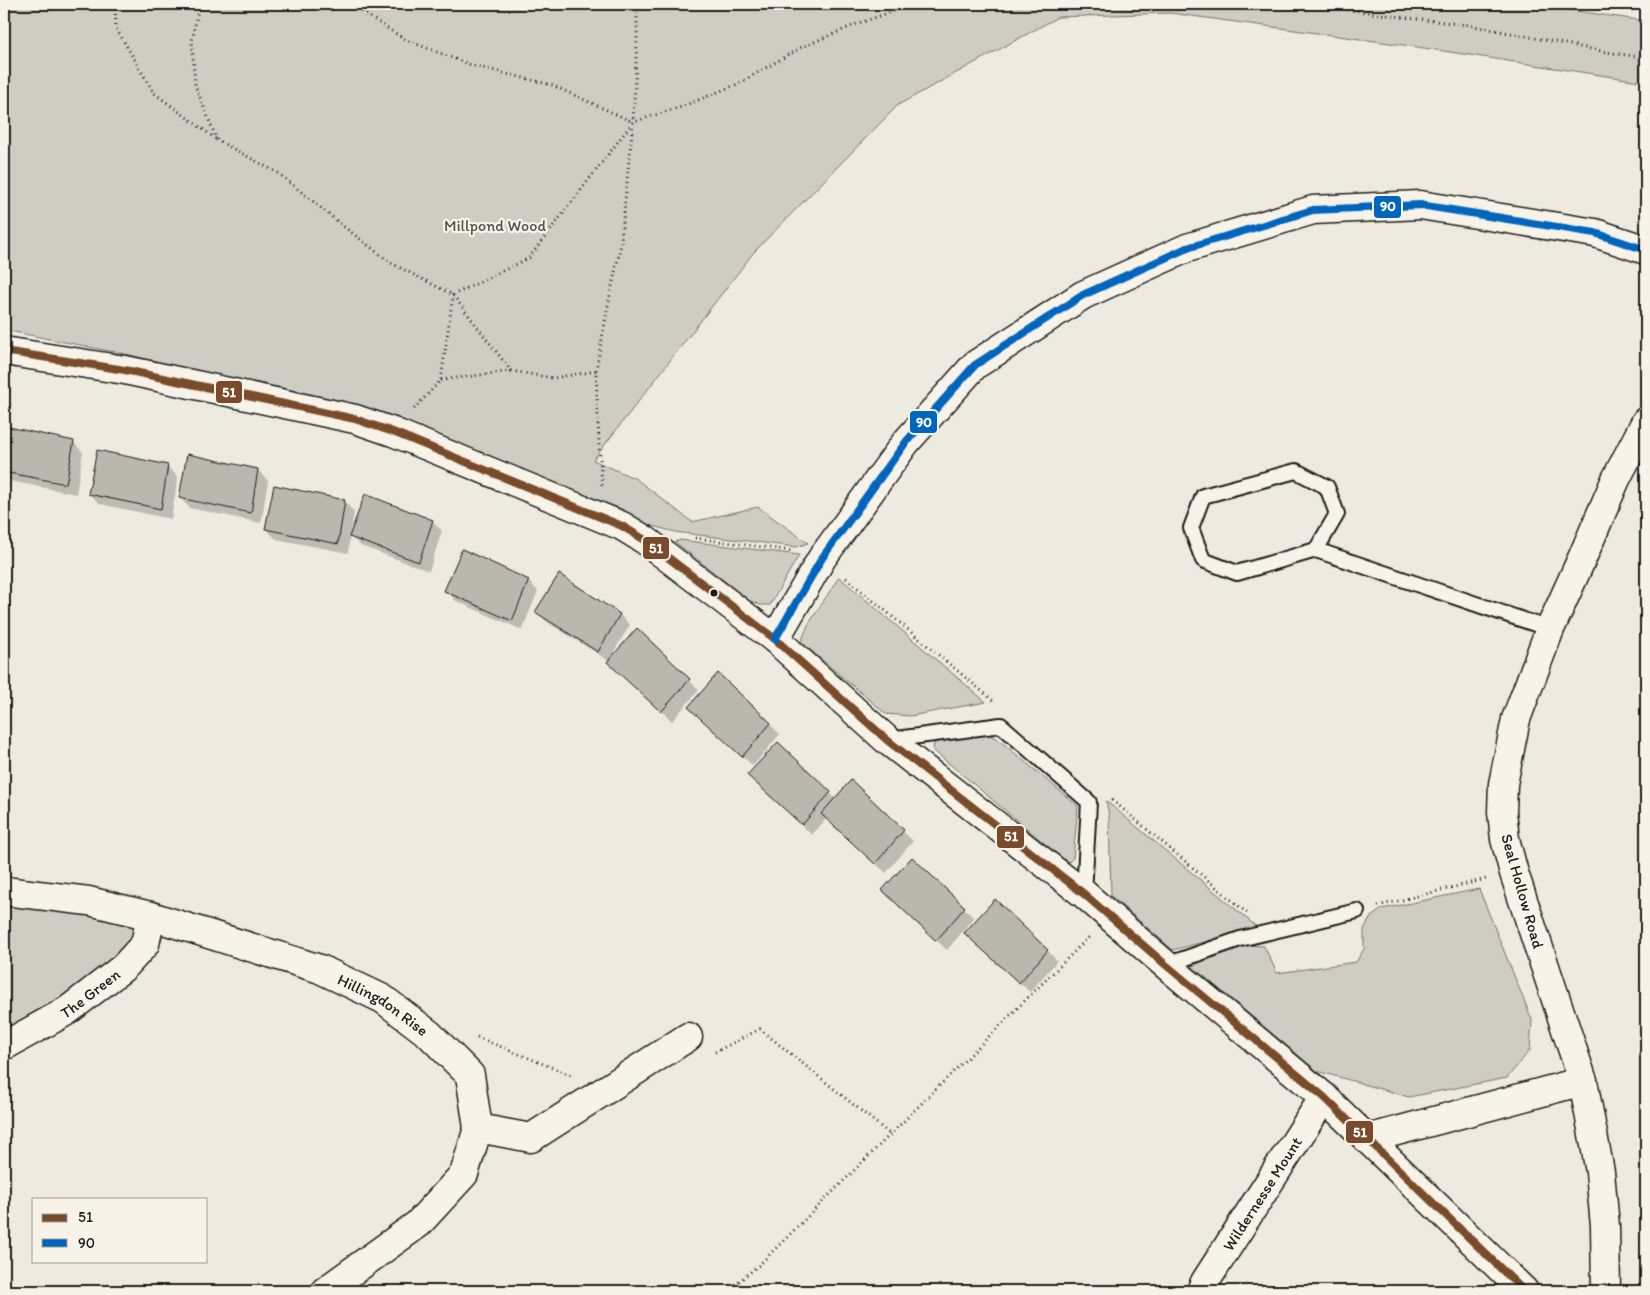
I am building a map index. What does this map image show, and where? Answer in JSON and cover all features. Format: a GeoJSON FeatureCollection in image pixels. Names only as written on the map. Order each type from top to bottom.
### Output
{"type":"FeatureCollection","features":[{"type":"Feature","properties":{"kind":"street"},"geometry":{"type":"LineString","coordinates":[[775,640],[822,558],[906,442],[975,365],[1083,295],[1187,248],[1313,210],[1420,205],[1595,233],[1646,250]]}},
{"type":"Feature","properties":{"kind":"street"},"geometry":{"type":"LineString","coordinates":[[4,351],[125,370],[355,419],[393,432],[622,526],[645,540],[775,640],[886,740],[1084,894],[1324,1097],[1524,1291]]}},
{"type":"Feature","properties":{"kind":"street","name":"Seal Hollow Road"},"geometry":{"type":"LineString","coordinates":[[1606,1291],[1605,1226],[1600,1172],[1583,1080],[1514,872],[1505,839],[1502,812],[1503,784],[1516,719],[1550,629],[1616,478],[1646,421]]}},
{"type":"Feature","properties":{"kind":"street","name":"Hillingdon Rise"},"geometry":{"type":"LineString","coordinates":[[4,891],[89,901],[151,916],[320,969],[383,999],[430,1034],[470,1075],[478,1128],[464,1174],[418,1224],[325,1291]]}},
{"type":"Feature","properties":{"kind":"street","name":"The Green"},"geometry":{"type":"LineString","coordinates":[[4,1046],[66,1012],[124,967],[145,944],[151,916]]}},
{"type":"Feature","properties":{"kind":"street"},"geometry":{"type":"LineString","coordinates":[[478,1128],[531,1138],[688,1037]]}},
{"type":"Feature","properties":{"kind":"street"},"geometry":{"type":"LineString","coordinates":[[1367,1138],[1583,1080]]}},
{"type":"Feature","properties":{"kind":"street","name":"Wildernesse Mount"},"geometry":{"type":"LineString","coordinates":[[1201,1291],[1324,1097]]}},
{"type":"Feature","properties":{"kind":"lane"},"geometry":{"type":"LineString","coordinates":[[1316,550],[1337,514],[1327,487],[1296,470],[1203,496],[1192,528],[1203,560],[1237,573],[1316,550],[1550,629]]}},
{"type":"Feature","properties":{"kind":"lane"},"geometry":{"type":"LineString","coordinates":[[886,740],[1001,725],[1089,802],[1084,894]]}},
{"type":"Feature","properties":{"kind":"lane"},"geometry":{"type":"LineString","coordinates":[[1166,965],[1240,939],[1358,911]]}},
{"type":"Feature","properties":{"kind":"path"},"geometry":{"type":"LineString","coordinates":[[115,4],[116,28],[154,93],[217,140],[278,173],[391,263],[453,295],[511,371]]}},
{"type":"Feature","properties":{"kind":"path"},"geometry":{"type":"LineString","coordinates":[[199,4],[192,42],[195,85],[217,140]]}},
{"type":"Feature","properties":{"kind":"path"},"geometry":{"type":"LineString","coordinates":[[349,4],[406,40],[471,65],[552,85],[633,122]]}},
{"type":"Feature","properties":{"kind":"path"},"geometry":{"type":"LineString","coordinates":[[605,519],[596,371],[620,250],[633,122],[637,4]]}},
{"type":"Feature","properties":{"kind":"path"},"geometry":{"type":"LineString","coordinates":[[453,295],[529,258],[633,122],[680,107],[738,84],[800,48],[859,23],[916,4]]}},
{"type":"Feature","properties":{"kind":"path"},"geometry":{"type":"LineString","coordinates":[[950,4],[1007,6],[1016,4]]}},
{"type":"Feature","properties":{"kind":"path"},"geometry":{"type":"LineString","coordinates":[[1308,4],[1469,25],[1646,58]]}},
{"type":"Feature","properties":{"kind":"path"},"geometry":{"type":"LineString","coordinates":[[393,432],[441,380],[453,295]]}},
{"type":"Feature","properties":{"kind":"path"},"geometry":{"type":"LineString","coordinates":[[441,380],[511,371],[554,378],[596,371]]}},
{"type":"Feature","properties":{"kind":"path"},"geometry":{"type":"LineString","coordinates":[[645,540],[676,536],[800,552],[822,558],[1001,706],[1001,725]]}},
{"type":"Feature","properties":{"kind":"path"},"geometry":{"type":"LineString","coordinates":[[1089,802],[1107,796],[1270,932]]}},
{"type":"Feature","properties":{"kind":"path"},"geometry":{"type":"LineString","coordinates":[[1358,911],[1514,872]]}},
{"type":"Feature","properties":{"kind":"path"},"geometry":{"type":"LineString","coordinates":[[727,1291],[760,1265],[1110,916]]}},
{"type":"Feature","properties":{"kind":"path"},"geometry":{"type":"LineString","coordinates":[[688,1037],[710,1054],[760,1029],[891,1135]]}},
{"type":"Feature","properties":{"kind":"path"},"geometry":{"type":"LineString","coordinates":[[476,1036],[606,1090]]}},
{"type":"Feature","properties":{"kind":"green space","name":"Millpond Wood"},"geometry":{"type":"Polygon","coordinates":[[[4,4],[1527,4],[1646,21],[1646,82],[1404,45],[1170,13],[1058,17],[898,105],[754,252],[593,460],[636,479],[692,522],[758,507],[808,543],[796,547],[675,532],[649,525],[622,509],[370,413],[130,355],[4,330],[4,4]]]}},
{"type":"Feature","properties":{"kind":"green space"},"geometry":{"type":"Polygon","coordinates":[[[680,540],[799,555],[770,605],[761,605],[750,601],[675,542],[680,540]]]}},
{"type":"Feature","properties":{"kind":"green space"},"geometry":{"type":"Polygon","coordinates":[[[839,577],[986,702],[910,716],[886,714],[801,642],[808,625],[839,577]]]}},
{"type":"Feature","properties":{"kind":"green space"},"geometry":{"type":"Polygon","coordinates":[[[980,734],[990,735],[999,740],[1078,806],[1073,858],[1069,862],[933,750],[934,743],[944,739],[980,734]]]}},
{"type":"Feature","properties":{"kind":"green space"},"geometry":{"type":"Polygon","coordinates":[[[1106,801],[1258,928],[1173,950],[1111,896],[1109,815],[1106,801]]]}},
{"type":"Feature","properties":{"kind":"green space"},"geometry":{"type":"Polygon","coordinates":[[[1479,889],[1532,1020],[1530,1050],[1507,1078],[1409,1097],[1317,1071],[1192,966],[1246,945],[1264,946],[1277,973],[1356,962],[1364,949],[1364,929],[1371,917],[1382,909],[1479,889]]]}},
{"type":"Feature","properties":{"kind":"green space"},"geometry":{"type":"Polygon","coordinates":[[[4,891],[151,916],[145,944],[4,1046],[4,891]]]}},
{"type":"Feature","properties":{"kind":"building"},"geometry":{"type":"Polygon","coordinates":[[[4,426],[74,441],[66,484],[4,472],[4,426]]]}},
{"type":"Feature","properties":{"kind":"building"},"geometry":{"type":"Polygon","coordinates":[[[97,450],[168,465],[161,509],[88,494],[97,450]]]}},
{"type":"Feature","properties":{"kind":"building"},"geometry":{"type":"Polygon","coordinates":[[[187,454],[258,469],[251,513],[179,498],[187,454]]]}},
{"type":"Feature","properties":{"kind":"building"},"geometry":{"type":"Polygon","coordinates":[[[274,485],[345,500],[338,544],[265,529],[274,485]]]}},
{"type":"Feature","properties":{"kind":"building"},"geometry":{"type":"Polygon","coordinates":[[[365,494],[433,520],[419,562],[349,537],[365,494]]]}},
{"type":"Feature","properties":{"kind":"building"},"geometry":{"type":"Polygon","coordinates":[[[462,549],[529,580],[512,621],[444,591],[462,549]]]}},
{"type":"Feature","properties":{"kind":"building"},"geometry":{"type":"Polygon","coordinates":[[[559,574],[620,614],[598,652],[535,612],[559,574]]]}},
{"type":"Feature","properties":{"kind":"building"},"geometry":{"type":"Polygon","coordinates":[[[637,628],[690,679],[661,712],[607,662],[637,628]]]}},
{"type":"Feature","properties":{"kind":"building"},"geometry":{"type":"Polygon","coordinates":[[[718,673],[771,723],[742,757],[688,707],[718,673]]]}},
{"type":"Feature","properties":{"kind":"building"},"geometry":{"type":"Polygon","coordinates":[[[778,742],[831,792],[802,825],[747,775],[778,742]]]}},
{"type":"Feature","properties":{"kind":"building"},"geometry":{"type":"Polygon","coordinates":[[[851,780],[904,830],[875,864],[821,814],[851,780]]]}},
{"type":"Feature","properties":{"kind":"building"},"geometry":{"type":"Polygon","coordinates":[[[912,857],[965,907],[936,941],[882,890],[912,857]]]}},
{"type":"Feature","properties":{"kind":"building"},"geometry":{"type":"Polygon","coordinates":[[[995,899],[1048,950],[1019,983],[964,933],[995,899]]]}},
{"type":"Feature","properties":{"kind":"transit line","name":"90"},"geometry":{"type":"LineString","coordinates":[[775,639],[822,558],[906,442],[975,365],[1083,295],[1187,248],[1313,210],[1420,205],[1595,233],[1646,250]]}},
{"type":"Feature","properties":{"kind":"transit line","name":"51"},"geometry":{"type":"LineString","coordinates":[[4,351],[125,370],[355,419],[393,432],[622,526],[645,540],[775,639],[887,740],[1084,894],[1324,1097],[1524,1291]]}}]}
